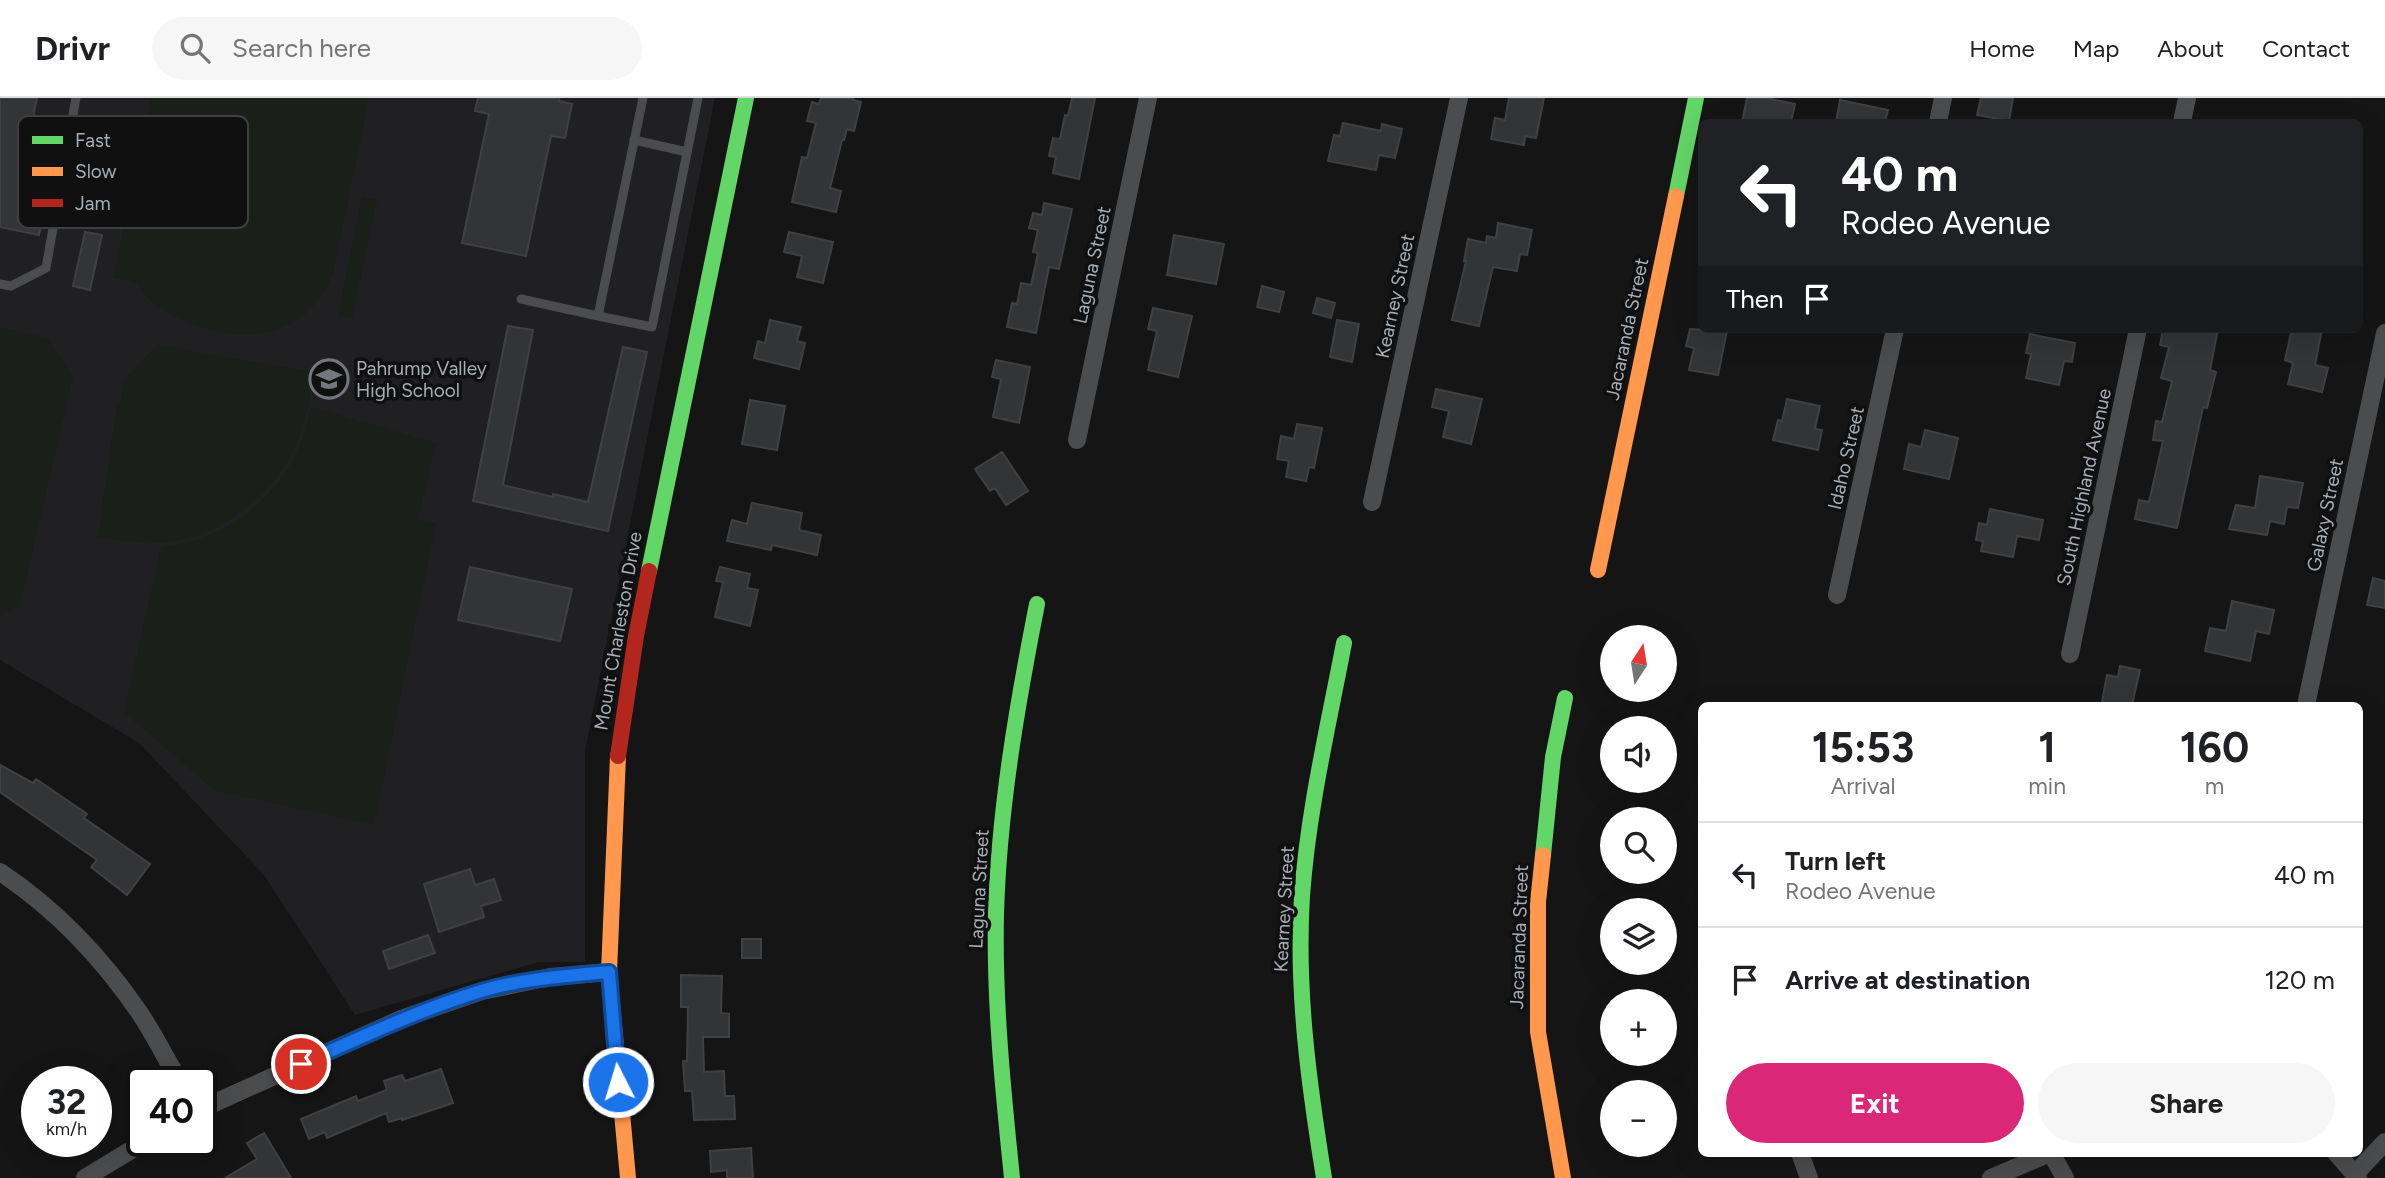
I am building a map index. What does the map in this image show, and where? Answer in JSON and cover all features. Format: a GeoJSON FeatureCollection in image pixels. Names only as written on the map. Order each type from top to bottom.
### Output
{"type":"FeatureCollection","features":[{"type":"Feature","properties":{"kind":"street","name":"Mount Charleston Drive"},"geometry":{"type":"LineString","coordinates":[[628,1178],[609,972],[618,757],[636,636],[746,98]]}},
{"type":"Feature","properties":{"kind":"street","name":"Laguna Street"},"geometry":{"type":"LineString","coordinates":[[1077,440],[1148,98]]}},
{"type":"Feature","properties":{"kind":"street","name":"Kearney Street"},"geometry":{"type":"LineString","coordinates":[[1372,502],[1459,98]]}},
{"type":"Feature","properties":{"kind":"street","name":"Jacaranda Street"},"geometry":{"type":"LineString","coordinates":[[1598,570],[1696,98]]}},
{"type":"Feature","properties":{"kind":"street"},"geometry":{"type":"LineString","coordinates":[[1938,119],[1942,98]]}},
{"type":"Feature","properties":{"kind":"street"},"geometry":{"type":"LineString","coordinates":[[2183,119],[2187,98]]}},
{"type":"Feature","properties":{"kind":"street","name":"Idaho Street"},"geometry":{"type":"LineString","coordinates":[[1837,595],[1894,333]]}},
{"type":"Feature","properties":{"kind":"street","name":"South Highland Avenue"},"geometry":{"type":"LineString","coordinates":[[2070,654],[2137,333]]}},
{"type":"Feature","properties":{"kind":"street","name":"Galaxy Street"},"geometry":{"type":"LineString","coordinates":[[2307,702],[2385,333]]}},
{"type":"Feature","properties":{"kind":"street","name":"Laguna Street"},"geometry":{"type":"LineString","coordinates":[[1012,1178],[1000,1069],[996,956],[999,872],[1017,700],[1037,604]]}},
{"type":"Feature","properties":{"kind":"street","name":"Kearney Street"},"geometry":{"type":"LineString","coordinates":[[1324,1178],[1308,1084],[1301,990],[1302,897],[1308,844],[1344,643]]}},
{"type":"Feature","properties":{"kind":"street","name":"Jacaranda Street"},"geometry":{"type":"LineString","coordinates":[[1563,1178],[1538,1032],[1538,902],[1553,757],[1565,698]]}},
{"type":"Feature","properties":{"kind":"street"},"geometry":{"type":"LineString","coordinates":[[0,872],[61,922],[105,968],[139,1012],[171,1066]]}},
{"type":"Feature","properties":{"kind":"street"},"geometry":{"type":"LineString","coordinates":[[217,1103],[401,1019],[482,991],[551,977],[609,972]]}},
{"type":"Feature","properties":{"kind":"street"},"geometry":{"type":"LineString","coordinates":[[2340,1157],[2357,1176],[2385,1142]]}},
{"type":"Feature","properties":{"kind":"street"},"geometry":{"type":"LineString","coordinates":[[85,1178],[126,1153]]}},
{"type":"Feature","properties":{"kind":"street"},"geometry":{"type":"LineString","coordinates":[[1801,1157],[1809,1178]]}},
{"type":"Feature","properties":{"kind":"street"},"geometry":{"type":"LineString","coordinates":[[1992,1178],[2041,1157]]}},
{"type":"Feature","properties":{"kind":"street"},"geometry":{"type":"LineString","coordinates":[[2052,1157],[2065,1178]]}},
{"type":"Feature","properties":{"kind":"lane"},"geometry":{"type":"LineString","coordinates":[[73,116],[76,98]]}},
{"type":"Feature","properties":{"kind":"lane"},"geometry":{"type":"LineString","coordinates":[[598,316],[643,98]]}},
{"type":"Feature","properties":{"kind":"lane"},"geometry":{"type":"LineString","coordinates":[[522,299],[652,327],[698,98]]}},
{"type":"Feature","properties":{"kind":"lane"},"geometry":{"type":"LineString","coordinates":[[634,140],[687,152]]}},
{"type":"Feature","properties":{"kind":"lane"},"geometry":{"type":"LineString","coordinates":[[0,284],[11,286],[46,268],[53,228]]}},
{"type":"Feature","properties":{"kind":"shaded area","name":"Pahrump Valley High School"},"geometry":{"type":"Polygon","coordinates":[[[0,98],[715,98],[585,751],[585,962],[539,962],[355,1015],[264,875],[139,743],[0,660],[0,98]]]}},
{"type":"Feature","properties":{"kind":"shaded area"},"geometry":{"type":"Polygon","coordinates":[[[151,98],[369,98],[333,274],[318,300],[308,311],[281,328],[264,333],[210,330],[193,325],[162,309],[145,295],[135,282],[113,278],[124,228],[248,228],[248,116],[147,116],[151,98]]]}},
{"type":"Feature","properties":{"kind":"shaded area"},"geometry":{"type":"Polygon","coordinates":[[[362,197],[377,200],[352,318],[338,315],[362,197]]]}},
{"type":"Feature","properties":{"kind":"shaded area"},"geometry":{"type":"Polygon","coordinates":[[[0,327],[47,338],[73,377],[19,609],[12,608],[0,617],[0,327]]]}},
{"type":"Feature","properties":{"kind":"shaded area"},"geometry":{"type":"Polygon","coordinates":[[[157,345],[315,372],[302,427],[286,464],[273,482],[257,499],[221,525],[201,534],[157,543],[98,537],[117,405],[120,405],[124,380],[157,345]]]}},
{"type":"Feature","properties":{"kind":"shaded area"},"geometry":{"type":"Polygon","coordinates":[[[311,407],[436,443],[418,519],[436,523],[374,825],[214,790],[124,712],[161,547],[209,535],[241,517],[268,494],[290,465],[300,444],[311,407]]]}},
{"type":"Feature","properties":{"kind":"building"},"geometry":{"type":"Polygon","coordinates":[[[0,98],[37,98],[33,116],[18,116],[18,228],[41,228],[39,235],[0,227],[0,98]]]}},
{"type":"Feature","properties":{"kind":"building"},"geometry":{"type":"Polygon","coordinates":[[[478,98],[559,98],[559,101],[572,104],[565,138],[551,136],[526,256],[462,243],[489,114],[475,111],[478,98]]]}},
{"type":"Feature","properties":{"kind":"building"},"geometry":{"type":"Polygon","coordinates":[[[821,98],[853,98],[861,102],[854,131],[847,129],[842,140],[830,188],[841,191],[836,212],[792,202],[802,157],[807,158],[816,123],[807,121],[812,102],[819,104],[821,98]]]}},
{"type":"Feature","properties":{"kind":"building"},"geometry":{"type":"Polygon","coordinates":[[[1072,98],[1095,98],[1079,179],[1053,173],[1056,157],[1049,156],[1053,138],[1060,139],[1072,98]]]}},
{"type":"Feature","properties":{"kind":"building"},"geometry":{"type":"Polygon","coordinates":[[[1509,98],[1544,98],[1536,138],[1525,136],[1524,145],[1491,139],[1495,118],[1505,120],[1509,98]]]}},
{"type":"Feature","properties":{"kind":"building"},"geometry":{"type":"Polygon","coordinates":[[[1747,98],[1766,98],[1795,104],[1792,119],[1743,119],[1747,98]]]}},
{"type":"Feature","properties":{"kind":"building"},"geometry":{"type":"Polygon","coordinates":[[[1981,98],[2013,98],[2009,119],[1977,115],[1981,98]]]}},
{"type":"Feature","properties":{"kind":"building"},"geometry":{"type":"Polygon","coordinates":[[[1840,100],[1888,110],[1886,119],[1837,119],[1840,100]]]}},
{"type":"Feature","properties":{"kind":"building"},"geometry":{"type":"Polygon","coordinates":[[[1343,123],[1381,131],[1382,124],[1402,129],[1395,158],[1379,155],[1376,170],[1328,161],[1334,135],[1340,136],[1343,123]]]}},
{"type":"Feature","properties":{"kind":"building"},"geometry":{"type":"Polygon","coordinates":[[[1044,203],[1072,209],[1059,269],[1049,267],[1036,333],[1007,327],[1012,303],[1017,304],[1021,283],[1031,285],[1038,253],[1033,252],[1038,230],[1029,228],[1033,213],[1042,215],[1044,203]]]}},
{"type":"Feature","properties":{"kind":"building"},"geometry":{"type":"Polygon","coordinates":[[[1498,223],[1532,230],[1527,255],[1520,254],[1517,271],[1493,267],[1479,326],[1452,320],[1466,261],[1468,239],[1486,243],[1487,236],[1496,238],[1498,223]]]}},
{"type":"Feature","properties":{"kind":"building"},"geometry":{"type":"Polygon","coordinates":[[[85,232],[102,235],[90,290],[73,286],[85,232]]]}},
{"type":"Feature","properties":{"kind":"building"},"geometry":{"type":"Polygon","coordinates":[[[789,232],[833,242],[823,283],[797,277],[802,256],[784,252],[789,232]]]}},
{"type":"Feature","properties":{"kind":"building"},"geometry":{"type":"Polygon","coordinates":[[[1174,235],[1224,244],[1216,284],[1167,275],[1174,235]]]}},
{"type":"Feature","properties":{"kind":"building"},"geometry":{"type":"Polygon","coordinates":[[[1262,286],[1284,292],[1279,312],[1257,307],[1262,286]]]}},
{"type":"Feature","properties":{"kind":"building"},"geometry":{"type":"Polygon","coordinates":[[[1317,298],[1335,303],[1331,318],[1313,313],[1317,298]]]}},
{"type":"Feature","properties":{"kind":"building"},"geometry":{"type":"Polygon","coordinates":[[[1153,308],[1192,316],[1178,377],[1148,370],[1157,331],[1148,329],[1153,308]]]}},
{"type":"Feature","properties":{"kind":"building"},"geometry":{"type":"Polygon","coordinates":[[[770,320],[801,327],[797,341],[805,343],[799,369],[754,358],[758,341],[765,343],[770,320]]]}},
{"type":"Feature","properties":{"kind":"building"},"geometry":{"type":"Polygon","coordinates":[[[1337,320],[1359,324],[1352,362],[1330,357],[1337,320]]]}},
{"type":"Feature","properties":{"kind":"building"},"geometry":{"type":"Polygon","coordinates":[[[508,326],[533,330],[503,485],[553,497],[553,494],[588,502],[623,347],[647,352],[608,531],[473,501],[508,326]]]}},
{"type":"Feature","properties":{"kind":"building"},"geometry":{"type":"Polygon","coordinates":[[[1690,329],[1698,329],[1698,333],[1727,333],[1718,375],[1689,370],[1694,348],[1686,346],[1690,329]]]}},
{"type":"Feature","properties":{"kind":"building"},"geometry":{"type":"Polygon","coordinates":[[[2162,333],[2217,333],[2210,370],[2216,372],[2207,408],[2203,407],[2177,528],[2135,519],[2139,500],[2149,502],[2163,441],[2153,440],[2156,421],[2162,422],[2172,381],[2161,378],[2169,347],[2160,345],[2162,333]]]}},
{"type":"Feature","properties":{"kind":"building"},"geometry":{"type":"Polygon","coordinates":[[[2291,333],[2321,333],[2315,365],[2328,368],[2322,392],[2288,384],[2293,363],[2285,360],[2291,333]]]}},
{"type":"Feature","properties":{"kind":"building"},"geometry":{"type":"Polygon","coordinates":[[[2030,334],[2075,343],[2072,362],[2064,361],[2059,385],[2026,378],[2031,354],[2026,353],[2030,334]]]}},
{"type":"Feature","properties":{"kind":"building"},"geometry":{"type":"Polygon","coordinates":[[[996,360],[1030,367],[1019,423],[993,417],[1001,379],[992,377],[996,360]]]}},
{"type":"Feature","properties":{"kind":"building"},"geometry":{"type":"Polygon","coordinates":[[[1436,389],[1482,399],[1471,444],[1443,437],[1449,411],[1432,407],[1436,389]]]}},
{"type":"Feature","properties":{"kind":"building"},"geometry":{"type":"Polygon","coordinates":[[[1787,399],[1820,406],[1815,429],[1822,430],[1818,450],[1773,440],[1778,420],[1782,421],[1787,399]]]}},
{"type":"Feature","properties":{"kind":"building"},"geometry":{"type":"Polygon","coordinates":[[[750,400],[785,406],[777,450],[742,444],[750,400]]]}},
{"type":"Feature","properties":{"kind":"building"},"geometry":{"type":"Polygon","coordinates":[[[1297,424],[1322,428],[1314,468],[1309,467],[1306,481],[1286,477],[1289,461],[1277,459],[1281,436],[1294,439],[1297,424]]]}},
{"type":"Feature","properties":{"kind":"building"},"geometry":{"type":"Polygon","coordinates":[[[1925,430],[1958,438],[1949,479],[1904,469],[1909,444],[1921,447],[1925,430]]]}},
{"type":"Feature","properties":{"kind":"building"},"geometry":{"type":"Polygon","coordinates":[[[1002,452],[1028,491],[1006,505],[995,488],[990,491],[975,469],[1002,452]]]}},
{"type":"Feature","properties":{"kind":"building"},"geometry":{"type":"Polygon","coordinates":[[[2260,476],[2303,483],[2298,508],[2287,507],[2284,524],[2270,521],[2267,535],[2229,529],[2236,505],[2255,508],[2260,476]]]}},
{"type":"Feature","properties":{"kind":"building"},"geometry":{"type":"Polygon","coordinates":[[[752,503],[802,513],[799,530],[821,535],[817,555],[772,545],[771,550],[727,541],[732,520],[747,524],[752,503]]]}},
{"type":"Feature","properties":{"kind":"building"},"geometry":{"type":"Polygon","coordinates":[[[1990,509],[2043,520],[2039,540],[2017,536],[2013,557],[1981,551],[1983,541],[1976,540],[1979,523],[1987,525],[1990,509]]]}},
{"type":"Feature","properties":{"kind":"building"},"geometry":{"type":"Polygon","coordinates":[[[470,567],[572,589],[560,641],[458,620],[470,567]]]}},
{"type":"Feature","properties":{"kind":"building"},"geometry":{"type":"Polygon","coordinates":[[[720,567],[750,574],[747,588],[758,590],[750,626],[715,617],[723,582],[716,581],[720,567]]]}},
{"type":"Feature","properties":{"kind":"building"},"geometry":{"type":"Polygon","coordinates":[[[2373,578],[2385,581],[2385,608],[2367,605],[2373,578]]]}},
{"type":"Feature","properties":{"kind":"building"},"geometry":{"type":"Polygon","coordinates":[[[2232,601],[2274,610],[2269,634],[2256,631],[2250,661],[2205,651],[2210,628],[2226,631],[2232,601]]]}},
{"type":"Feature","properties":{"kind":"building"},"geometry":{"type":"Polygon","coordinates":[[[2120,666],[2140,670],[2133,702],[2102,702],[2107,675],[2118,677],[2120,666]]]}},
{"type":"Feature","properties":{"kind":"building"},"geometry":{"type":"Polygon","coordinates":[[[0,765],[33,783],[36,779],[87,814],[84,818],[150,864],[127,895],[91,867],[97,860],[0,792],[0,765]]]}},
{"type":"Feature","properties":{"kind":"building"},"geometry":{"type":"Polygon","coordinates":[[[470,869],[475,885],[494,879],[501,900],[481,906],[484,917],[439,932],[424,884],[470,869]]]}},
{"type":"Feature","properties":{"kind":"building"},"geometry":{"type":"Polygon","coordinates":[[[428,935],[435,953],[389,969],[383,951],[428,935]]]}},
{"type":"Feature","properties":{"kind":"building"},"geometry":{"type":"Polygon","coordinates":[[[742,939],[761,939],[761,958],[742,958],[742,939]]]}},
{"type":"Feature","properties":{"kind":"building"},"geometry":{"type":"Polygon","coordinates":[[[681,975],[722,976],[721,1013],[729,1014],[729,1037],[703,1037],[704,1072],[724,1071],[725,1096],[734,1096],[735,1119],[694,1120],[692,1091],[685,1091],[683,1061],[687,1061],[688,1007],[681,1007],[681,975]]]}},
{"type":"Feature","properties":{"kind":"building"},"geometry":{"type":"Polygon","coordinates":[[[441,1069],[453,1103],[389,1122],[386,1113],[327,1138],[325,1132],[309,1139],[301,1119],[356,1096],[358,1101],[387,1090],[384,1081],[402,1075],[405,1081],[441,1069]]]}},
{"type":"Feature","properties":{"kind":"building"},"geometry":{"type":"Polygon","coordinates":[[[264,1133],[291,1178],[225,1178],[257,1159],[247,1143],[264,1133]]]}},
{"type":"Feature","properties":{"kind":"building"},"geometry":{"type":"Polygon","coordinates":[[[751,1148],[753,1178],[727,1178],[727,1170],[711,1172],[710,1151],[751,1148]]]}},
{"type":"Feature","properties":{"kind":"traffic: fast"},"geometry":{"type":"LineString","coordinates":[[649,571],[746,98]]}},
{"type":"Feature","properties":{"kind":"traffic: fast"},"geometry":{"type":"LineString","coordinates":[[1676,196],[1696,98]]}},
{"type":"Feature","properties":{"kind":"traffic: fast"},"geometry":{"type":"LineString","coordinates":[[1012,1178],[1002,1079],[996,914],[1010,758],[1037,604]]}},
{"type":"Feature","properties":{"kind":"traffic: fast"},"geometry":{"type":"LineString","coordinates":[[1324,1178],[1313,1108],[1302,1002],[1302,896],[1319,769],[1344,643]]}},
{"type":"Feature","properties":{"kind":"traffic: fast"},"geometry":{"type":"LineString","coordinates":[[1543,855],[1553,757],[1565,698]]}},
{"type":"Feature","properties":{"kind":"traffic: slow"},"geometry":{"type":"LineString","coordinates":[[1598,570],[1676,196]]}},
{"type":"Feature","properties":{"kind":"traffic: slow"},"geometry":{"type":"LineString","coordinates":[[618,756],[609,972],[628,1178]]}},
{"type":"Feature","properties":{"kind":"traffic: slow"},"geometry":{"type":"LineString","coordinates":[[1543,855],[1538,902],[1538,1032],[1563,1178]]}},
{"type":"Feature","properties":{"kind":"traffic: jam"},"geometry":{"type":"LineString","coordinates":[[618,756],[649,571]]}},
{"type":"Feature","properties":{"kind":"place","name":"Pahrump Valley High School"},"geometry":{"type":"Point","coordinates":[329,379]}},
{"type":"Feature","properties":{"kind":"route"},"geometry":{"type":"LineString","coordinates":[[301,1064],[401,1019],[482,991],[551,977],[609,972],[618,1082]]}}]}
